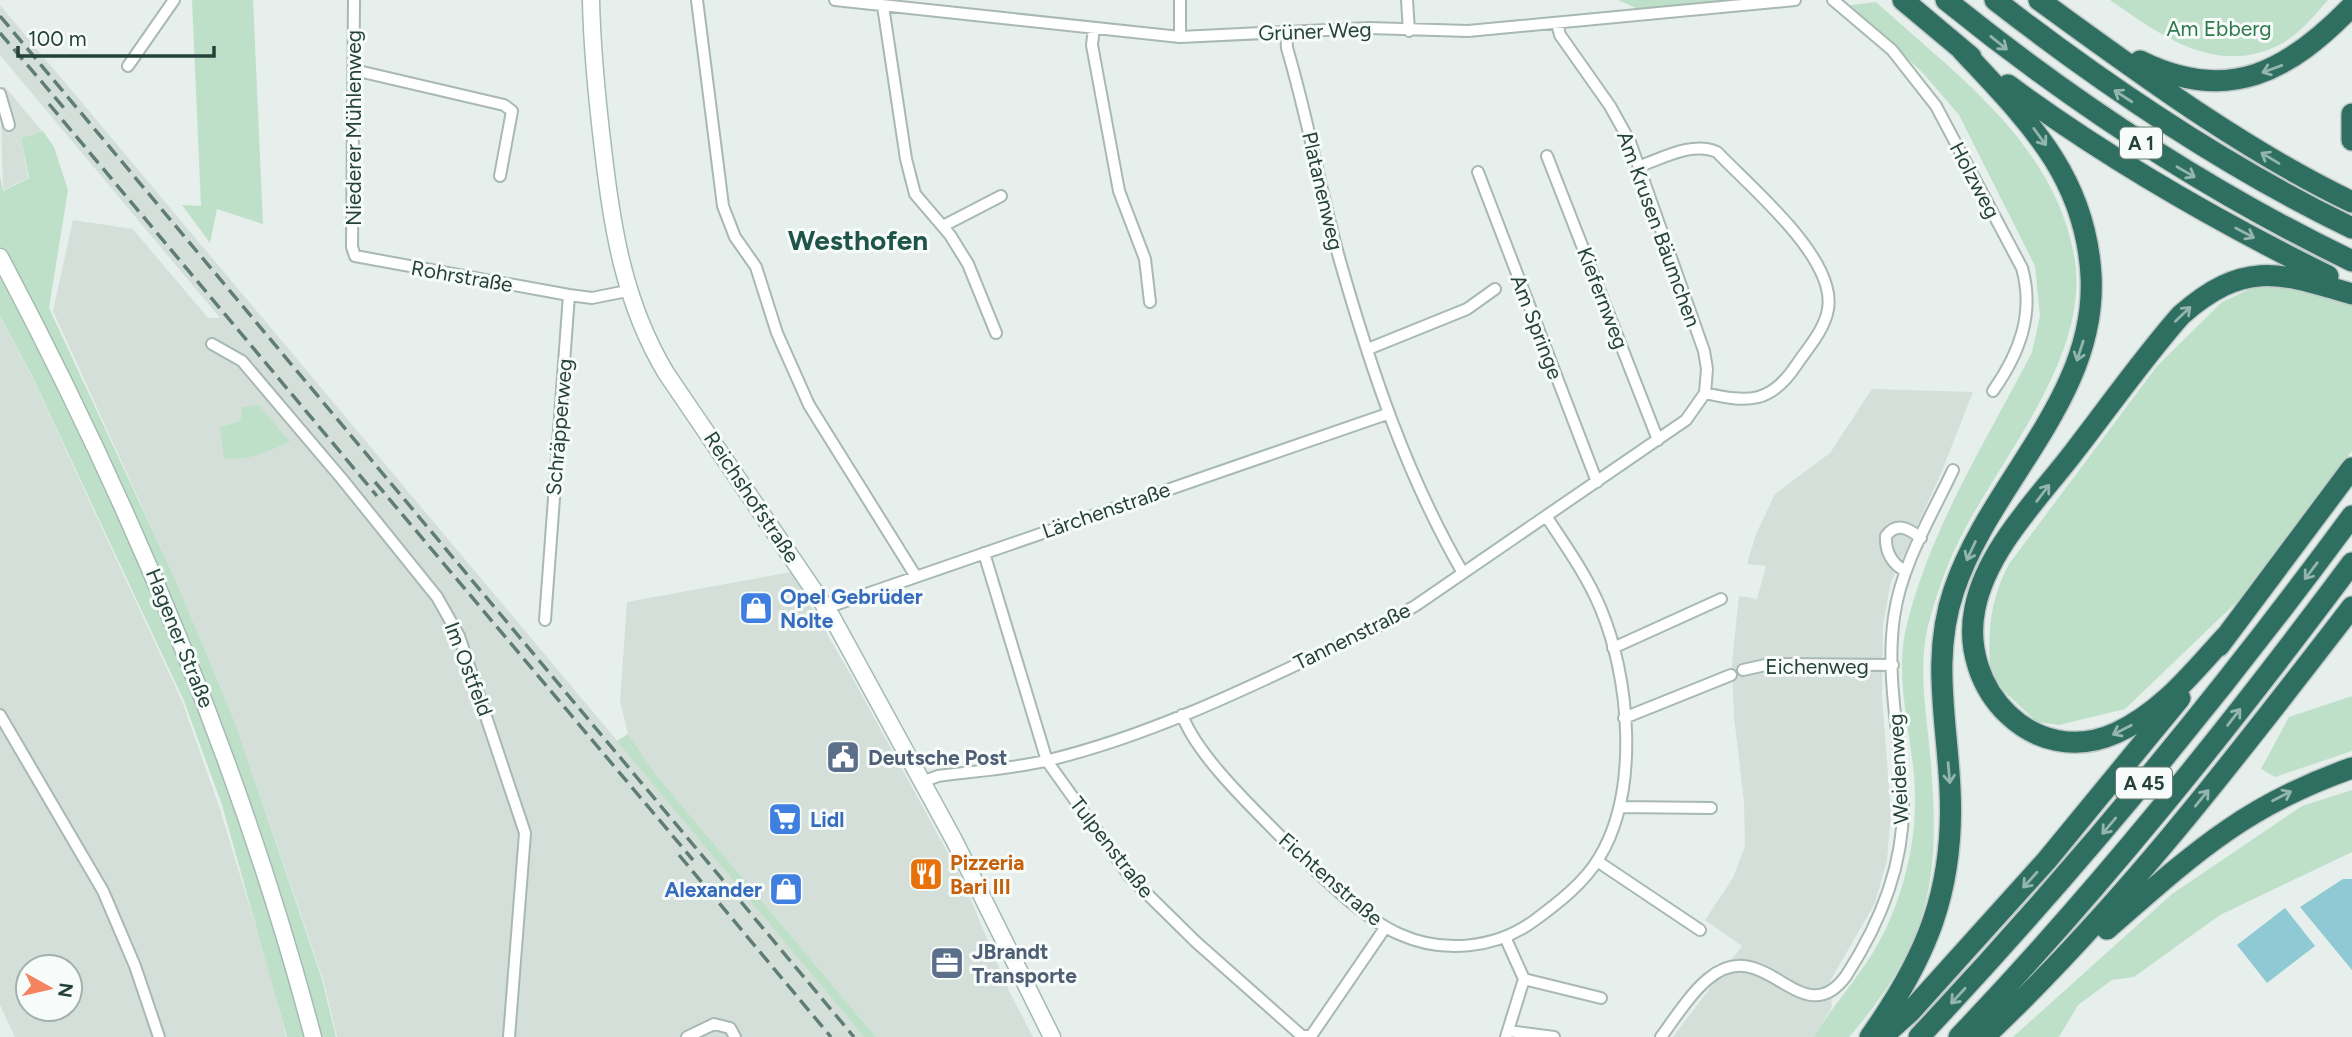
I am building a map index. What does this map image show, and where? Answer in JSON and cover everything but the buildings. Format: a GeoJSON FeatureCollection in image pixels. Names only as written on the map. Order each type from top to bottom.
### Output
{"type":"FeatureCollection","features":[{"type":"Feature","properties":{"kind":"highway"},"geometry":{"type":"LineString","coordinates":[[1903,0],[1962,50],[2088,142],[2244,232],[2352,288]]}},
{"type":"Feature","properties":{"kind":"highway","name":"A 1"},"geometry":{"type":"LineString","coordinates":[[1946,0],[2046,79],[2170,162],[2254,211],[2352,261]]}},
{"type":"Feature","properties":{"kind":"highway","name":"A 1"},"geometry":{"type":"LineString","coordinates":[[1995,0],[2129,99],[2254,176],[2352,228]]}},
{"type":"Feature","properties":{"kind":"highway"},"geometry":{"type":"LineString","coordinates":[[2039,0],[2209,120],[2275,161],[2352,202]]}},
{"type":"Feature","properties":{"kind":"highway"},"geometry":{"type":"LineString","coordinates":[[2076,27],[2179,77],[2224,80],[2246,77],[2286,63],[2328,31],[2352,6]]}},
{"type":"Feature","properties":{"kind":"highway"},"geometry":{"type":"LineString","coordinates":[[1870,1037],[1920,959],[1941,898],[1949,849],[1950,791],[1940,656],[1954,589],[1976,539],[2055,410],[2084,338],[2090,298],[2090,260],[2083,220],[2057,162],[2025,118],[1962,50]]}},
{"type":"Feature","properties":{"kind":"highway"},"geometry":{"type":"LineString","coordinates":[[2352,114],[2352,140]]}},
{"type":"Feature","properties":{"kind":"highway"},"geometry":{"type":"LineString","coordinates":[[2227,636],[2179,688],[2145,716],[2102,738],[2073,740],[2031,731],[1996,704],[1978,671],[1973,624],[1980,592],[2004,543],[2163,336],[2189,308],[2213,290],[2260,275],[2307,279],[2352,295]]}},
{"type":"Feature","properties":{"kind":"highway"},"geometry":{"type":"LineString","coordinates":[[1882,1037],[1910,1012],[2047,860],[2150,738],[2352,468]]}},
{"type":"Feature","properties":{"kind":"highway","name":"A 45"},"geometry":{"type":"LineString","coordinates":[[1919,1037],[2099,837],[2173,748],[2352,516]]}},
{"type":"Feature","properties":{"kind":"highway","name":"A 45"},"geometry":{"type":"LineString","coordinates":[[1959,1037],[2055,932],[2168,799],[2352,563]]}},
{"type":"Feature","properties":{"kind":"highway"},"geometry":{"type":"LineString","coordinates":[[2046,979],[2142,872],[2352,607]]}},
{"type":"Feature","properties":{"kind":"highway"},"geometry":{"type":"LineString","coordinates":[[1984,1037],[2046,979],[2179,864],[2232,825],[2290,792],[2352,768]]}},
{"type":"Feature","properties":{"kind":"street"},"geometry":{"type":"LineString","coordinates":[[128,66],[174,0]]}},
{"type":"Feature","properties":{"kind":"street","name":"Niederer Mühlenweg"},"geometry":{"type":"LineString","coordinates":[[354,0],[352,247],[355,256]]}},
{"type":"Feature","properties":{"kind":"street","name":"Reichshofstraße"},"geometry":{"type":"LineString","coordinates":[[591,0],[593,65],[609,202],[627,291],[645,334],[666,373],[826,608],[922,782],[1052,1037]]}},
{"type":"Feature","properties":{"kind":"street"},"geometry":{"type":"LineString","coordinates":[[697,0],[723,206],[735,237],[756,267],[777,333],[809,405],[915,575]]}},
{"type":"Feature","properties":{"kind":"street","name":"Grüner Weg"},"geometry":{"type":"LineString","coordinates":[[835,0],[1180,37],[1286,31],[1468,30],[1795,0]]}},
{"type":"Feature","properties":{"kind":"street"},"geometry":{"type":"LineString","coordinates":[[1180,0],[1180,37]]}},
{"type":"Feature","properties":{"kind":"street"},"geometry":{"type":"LineString","coordinates":[[1407,0],[1409,31]]}},
{"type":"Feature","properties":{"kind":"street","name":"Holzweg"},"geometry":{"type":"LineString","coordinates":[[1833,0],[1892,50],[1936,106],[2022,268],[2027,294],[2026,321],[2009,368],[1993,391]]}},
{"type":"Feature","properties":{"kind":"street"},"geometry":{"type":"LineString","coordinates":[[883,6],[910,180],[923,207],[943,226],[968,264],[996,333]]}},
{"type":"Feature","properties":{"kind":"street","name":"Am Krusen Bäumchen"},"geometry":{"type":"LineString","coordinates":[[1557,23],[1560,35],[1610,106],[1640,166],[1707,369],[1705,393]]}},
{"type":"Feature","properties":{"kind":"street"},"geometry":{"type":"LineString","coordinates":[[1094,27],[1092,45],[1119,191],[1145,259],[1150,302]]}},
{"type":"Feature","properties":{"kind":"street","name":"Platanenweg"},"geometry":{"type":"LineString","coordinates":[[1286,31],[1287,48],[1340,260],[1387,414],[1431,515],[1463,573]]}},
{"type":"Feature","properties":{"kind":"street"},"geometry":{"type":"LineString","coordinates":[[354,70],[504,105],[512,111],[500,176]]}},
{"type":"Feature","properties":{"kind":"street"},"geometry":{"type":"LineString","coordinates":[[0,94],[9,125]]}},
{"type":"Feature","properties":{"kind":"street"},"geometry":{"type":"LineString","coordinates":[[1640,166],[1695,148],[1707,147],[1717,152],[1790,229],[1824,276],[1829,304],[1824,321],[1785,381],[1772,393],[1747,400],[1705,393]]}},
{"type":"Feature","properties":{"kind":"street","name":"Kiefernweg"},"geometry":{"type":"LineString","coordinates":[[1547,156],[1658,440]]}},
{"type":"Feature","properties":{"kind":"street","name":"Am Springe"},"geometry":{"type":"LineString","coordinates":[[1478,172],[1597,482]]}},
{"type":"Feature","properties":{"kind":"street"},"geometry":{"type":"LineString","coordinates":[[943,226],[1001,196]]}},
{"type":"Feature","properties":{"kind":"street","name":"Rohrstraße"},"geometry":{"type":"LineString","coordinates":[[355,256],[569,295]]}},
{"type":"Feature","properties":{"kind":"street","name":"Hagener Straße"},"geometry":{"type":"LineString","coordinates":[[0,257],[130,519],[184,644],[263,860],[313,1037]]}},
{"type":"Feature","properties":{"kind":"street"},"geometry":{"type":"LineString","coordinates":[[1368,349],[1467,309],[1495,289]]}},
{"type":"Feature","properties":{"kind":"street"},"geometry":{"type":"LineString","coordinates":[[569,295],[592,298],[627,291]]}},
{"type":"Feature","properties":{"kind":"street","name":"Schräpperweg"},"geometry":{"type":"LineString","coordinates":[[545,620],[569,295]]}},
{"type":"Feature","properties":{"kind":"street","name":"Im Ostfeld"},"geometry":{"type":"LineString","coordinates":[[212,344],[242,361],[342,479],[437,597],[459,636],[525,833],[509,1037]]}},
{"type":"Feature","properties":{"kind":"street","name":"Tannenstraße"},"geometry":{"type":"LineString","coordinates":[[922,782],[938,776],[1047,761],[1107,743],[1182,715],[1384,624],[1686,420],[1705,393]]}},
{"type":"Feature","properties":{"kind":"street","name":"Lärchenstraße"},"geometry":{"type":"LineString","coordinates":[[826,608],[915,575],[1387,414]]}},
{"type":"Feature","properties":{"kind":"street","name":"Weidenweg"},"geometry":{"type":"LineString","coordinates":[[1661,1037],[1708,979],[1734,967],[1759,969],[1796,993],[1816,999],[1832,993],[1845,976],[1883,908],[1901,845],[1902,795],[1892,666],[1893,620],[1906,571],[1953,470]]}},
{"type":"Feature","properties":{"kind":"street","name":"Fichtenstraße"},"geometry":{"type":"LineString","coordinates":[[1182,715],[1187,727],[1232,786],[1298,853],[1385,928],[1438,946],[1477,945],[1505,937],[1546,911],[1597,860],[1615,825],[1626,764],[1623,718],[1612,648],[1600,607],[1546,516]]}},
{"type":"Feature","properties":{"kind":"street"},"geometry":{"type":"LineString","coordinates":[[1906,571],[1893,562],[1886,547],[1886,536],[1894,528],[1904,527],[1921,538]]}},
{"type":"Feature","properties":{"kind":"street","name":"Tulpenstraße"},"geometry":{"type":"LineString","coordinates":[[984,553],[1047,761],[1130,877],[1196,942],[1302,1036],[1313,1036],[1385,928]]}},
{"type":"Feature","properties":{"kind":"street"},"geometry":{"type":"LineString","coordinates":[[1612,648],[1721,599]]}},
{"type":"Feature","properties":{"kind":"street","name":"Eichenweg"},"geometry":{"type":"LineString","coordinates":[[1743,670],[1770,664],[1892,666]]}},
{"type":"Feature","properties":{"kind":"street"},"geometry":{"type":"LineString","coordinates":[[1623,718],[1731,675]]}},
{"type":"Feature","properties":{"kind":"street"},"geometry":{"type":"LineString","coordinates":[[0,715],[103,891],[135,966],[159,1037]]}},
{"type":"Feature","properties":{"kind":"street"},"geometry":{"type":"LineString","coordinates":[[1620,807],[1711,807]]}},
{"type":"Feature","properties":{"kind":"street"},"geometry":{"type":"LineString","coordinates":[[1597,860],[1700,930]]}},
{"type":"Feature","properties":{"kind":"street"},"geometry":{"type":"LineString","coordinates":[[1505,937],[1524,979],[1507,1034],[1554,1037]]}},
{"type":"Feature","properties":{"kind":"street"},"geometry":{"type":"LineString","coordinates":[[1524,979],[1601,998]]}},
{"type":"Feature","properties":{"kind":"street"},"geometry":{"type":"LineString","coordinates":[[687,1037],[713,1024],[730,1028],[735,1037]]}},
{"type":"Feature","properties":{"kind":"shaded area"},"geometry":{"type":"Polygon","coordinates":[[[0,5],[864,1037],[337,1037],[323,979],[234,720],[176,581],[53,311],[73,220],[133,229],[208,318],[220,318],[0,55],[0,5]]]}},
{"type":"Feature","properties":{"kind":"shaded area"},"geometry":{"type":"Polygon","coordinates":[[[5,87],[42,131],[21,138],[28,178],[3,190],[0,88],[5,87]]]}},
{"type":"Feature","properties":{"kind":"shaded area"},"geometry":{"type":"Polygon","coordinates":[[[0,317],[32,377],[182,701],[219,806],[273,983],[286,1037],[15,1037],[0,1005],[0,317]]]}},
{"type":"Feature","properties":{"kind":"shaded area"},"geometry":{"type":"Polygon","coordinates":[[[1872,389],[1973,392],[1942,471],[1890,585],[1883,626],[1882,696],[1891,814],[1887,860],[1875,903],[1829,983],[1832,1007],[1814,1037],[1673,1037],[1742,946],[1705,920],[1733,878],[1745,846],[1744,802],[1734,717],[1732,664],[1739,596],[1757,599],[1766,566],[1747,564],[1756,534],[1775,494],[1830,453],[1872,389]]]}},
{"type":"Feature","properties":{"kind":"shaded area"},"geometry":{"type":"Polygon","coordinates":[[[791,572],[852,677],[962,879],[1009,991],[1033,1037],[876,1037],[657,776],[628,734],[620,701],[627,602],[791,572]]]}},
{"type":"Feature","properties":{"kind":"green space"},"geometry":{"type":"Polygon","coordinates":[[[192,0],[253,0],[263,224],[217,209],[210,243],[182,205],[201,206],[192,0]]]}},
{"type":"Feature","properties":{"kind":"green space"},"geometry":{"type":"Polygon","coordinates":[[[1618,0],[1751,0],[1638,9],[1618,0]]]}},
{"type":"Feature","properties":{"kind":"green space","name":"Am Ebberg"},"geometry":{"type":"Polygon","coordinates":[[[2110,0],[2328,0],[2305,26],[2284,42],[2254,54],[2231,56],[2209,54],[2188,47],[2148,26],[2110,0]]]}},
{"type":"Feature","properties":{"kind":"green space"},"geometry":{"type":"Polygon","coordinates":[[[1876,2],[1968,84],[2023,145],[2045,178],[2063,215],[2074,255],[2076,290],[2071,326],[2059,362],[2023,431],[1960,539],[1944,575],[1928,626],[1924,684],[1934,828],[1932,865],[1916,934],[1900,967],[1878,1001],[1849,1037],[1814,1037],[1882,937],[1904,881],[1912,841],[1915,802],[1902,674],[1905,633],[1915,596],[1943,524],[2032,352],[2040,316],[2035,266],[1959,115],[1923,73],[1850,5],[1876,2]]]}},
{"type":"Feature","properties":{"kind":"green space"},"geometry":{"type":"Polygon","coordinates":[[[43,131],[54,147],[68,190],[49,308],[176,581],[234,720],[322,979],[336,1037],[287,1037],[222,805],[184,701],[32,376],[0,316],[0,176],[3,191],[29,178],[21,138],[43,131]]]}},
{"type":"Feature","properties":{"kind":"green space"},"geometry":{"type":"Polygon","coordinates":[[[2276,285],[2338,298],[2352,305],[2352,451],[2245,594],[2125,709],[2059,725],[2037,722],[1991,679],[1989,649],[1993,606],[2009,564],[2157,366],[2222,302],[2250,289],[2276,285]]]}},
{"type":"Feature","properties":{"kind":"green space"},"geometry":{"type":"Polygon","coordinates":[[[259,405],[290,442],[250,457],[224,458],[220,427],[241,421],[242,407],[259,405]]]}},
{"type":"Feature","properties":{"kind":"green space"},"geometry":{"type":"Polygon","coordinates":[[[2352,696],[2352,751],[2275,777],[2261,769],[2289,717],[2352,696]]]}},
{"type":"Feature","properties":{"kind":"green space"},"geometry":{"type":"Polygon","coordinates":[[[628,734],[657,776],[876,1037],[864,1037],[617,741],[628,734]]]}},
{"type":"Feature","properties":{"kind":"green space"},"geometry":{"type":"Polygon","coordinates":[[[2352,790],[2352,852],[2220,915],[2134,977],[2112,980],[2078,1005],[2059,1037],[2013,1037],[2172,894],[2302,806],[2352,790]]]}},
{"type":"Feature","properties":{"kind":"water"},"geometry":{"type":"Polygon","coordinates":[[[2343,879],[2352,879],[2352,970],[2300,907],[2343,879]]]}},
{"type":"Feature","properties":{"kind":"water"},"geometry":{"type":"Polygon","coordinates":[[[2285,908],[2315,946],[2267,983],[2237,945],[2285,908]]]}},
{"type":"Feature","properties":{"kind":"railway"},"geometry":{"type":"LineString","coordinates":[[0,16],[854,1037]]}},
{"type":"Feature","properties":{"kind":"railway"},"geometry":{"type":"LineString","coordinates":[[0,33],[64,108]]}},
{"type":"Feature","properties":{"kind":"railway"},"geometry":{"type":"LineString","coordinates":[[49,104],[377,496]]}},
{"type":"Feature","properties":{"kind":"railway"},"geometry":{"type":"LineString","coordinates":[[375,482],[693,860]]}},
{"type":"Feature","properties":{"kind":"railway"},"geometry":{"type":"LineString","coordinates":[[679,855],[831,1037]]}},
{"type":"Feature","properties":{"kind":"place","name":"Opel Gebrüder Nolte"},"geometry":{"type":"Point","coordinates":[756,608]}},
{"type":"Feature","properties":{"kind":"place","name":"Deutsche Post"},"geometry":{"type":"Point","coordinates":[843,757]}},
{"type":"Feature","properties":{"kind":"place","name":"Lidl"},"geometry":{"type":"Point","coordinates":[785,819]}},
{"type":"Feature","properties":{"kind":"place","name":"Pizzeria Bari III"},"geometry":{"type":"Point","coordinates":[926,874]}},
{"type":"Feature","properties":{"kind":"place","name":"Alexander"},"geometry":{"type":"Point","coordinates":[786,889]}},
{"type":"Feature","properties":{"kind":"place","name":"JBrandt Transporte"},"geometry":{"type":"Point","coordinates":[947,963]}},
{"type":"Feature","properties":{"kind":"district","name":"Westhofen"},"geometry":{"type":"Point","coordinates":[858,240]}}]}
